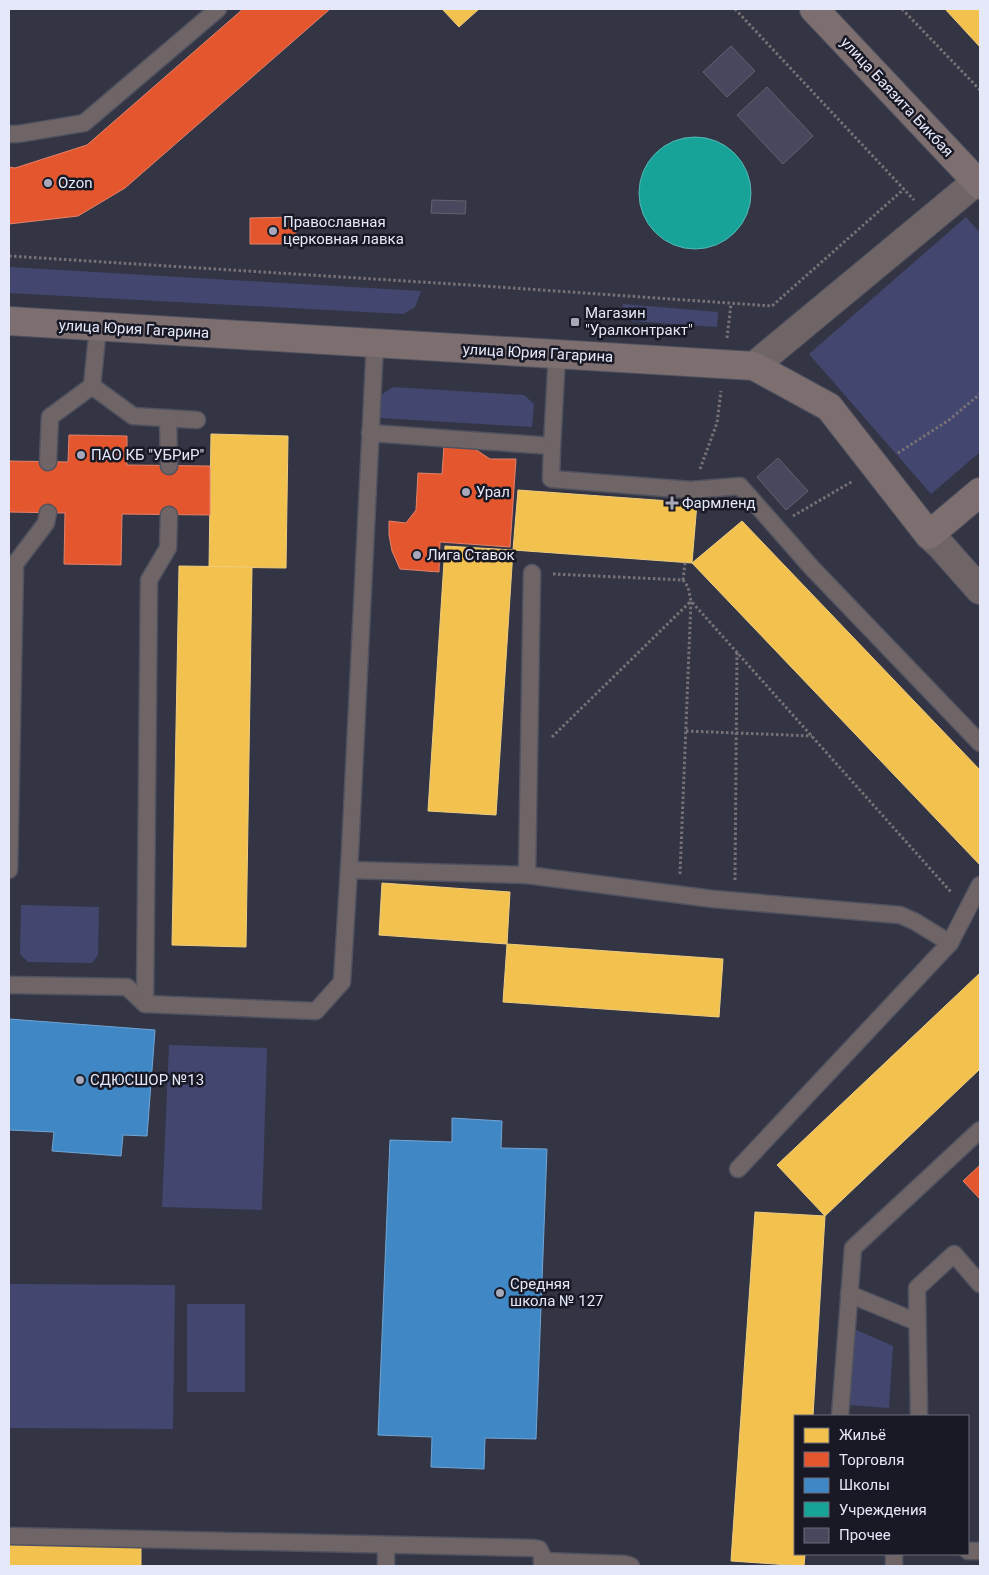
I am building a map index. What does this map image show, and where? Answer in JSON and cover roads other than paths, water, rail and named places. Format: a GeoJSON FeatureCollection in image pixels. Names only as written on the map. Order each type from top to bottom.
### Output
{"type":"FeatureCollection","features":[{"type":"Feature","properties":{"kind":"main road","name":"улица Баязита Бикбая"},"geometry":{"type":"LineString","coordinates":[[814,9],[978,183]]}},
{"type":"Feature","properties":{"kind":"main road","name":"улица Юрия Гагарина"},"geometry":{"type":"LineString","coordinates":[[9,321],[754,366],[829,407],[929,535]]}},
{"type":"Feature","properties":{"kind":"main road"},"geometry":{"type":"LineString","coordinates":[[929,535],[980,492]]}},
{"type":"Feature","properties":{"kind":"street"},"geometry":{"type":"LineString","coordinates":[[754,366],[932,218],[978,183]]}},
{"type":"Feature","properties":{"kind":"street"},"geometry":{"type":"LineString","coordinates":[[929,535],[980,590]]}},
{"type":"Feature","properties":{"kind":"lane"},"geometry":{"type":"LineString","coordinates":[[9,134],[84,123],[218,9]]}},
{"type":"Feature","properties":{"kind":"lane"},"geometry":{"type":"LineString","coordinates":[[48,462],[50,417],[92,386],[98,326]]}},
{"type":"Feature","properties":{"kind":"lane"},"geometry":{"type":"LineString","coordinates":[[9,985],[127,987],[145,1004],[316,1011],[342,982],[374,343]]}},
{"type":"Feature","properties":{"kind":"lane"},"geometry":{"type":"LineString","coordinates":[[557,354],[551,479],[691,490],[740,486],[812,568],[980,743]]}},
{"type":"Feature","properties":{"kind":"lane"},"geometry":{"type":"LineString","coordinates":[[92,386],[133,416],[197,420]]}},
{"type":"Feature","properties":{"kind":"lane"},"geometry":{"type":"LineString","coordinates":[[168,418],[170,466]]}},
{"type":"Feature","properties":{"kind":"lane"},"geometry":{"type":"LineString","coordinates":[[370,432],[552,446]]}},
{"type":"Feature","properties":{"kind":"lane"},"geometry":{"type":"LineString","coordinates":[[9,870],[15,564],[46,523],[48,513]]}},
{"type":"Feature","properties":{"kind":"lane"},"geometry":{"type":"LineString","coordinates":[[145,1004],[149,580],[168,548],[169,515]]}},
{"type":"Feature","properties":{"kind":"lane"},"geometry":{"type":"LineString","coordinates":[[527,875],[532,573]]}},
{"type":"Feature","properties":{"kind":"lane"},"geometry":{"type":"LineString","coordinates":[[349,870],[527,875],[679,895],[900,915],[914,921],[950,943]]}},
{"type":"Feature","properties":{"kind":"lane"},"geometry":{"type":"LineString","coordinates":[[738,1169],[950,943],[980,885]]}},
{"type":"Feature","properties":{"kind":"lane"},"geometry":{"type":"LineString","coordinates":[[840,1415],[853,1248],[980,1130]]}},
{"type":"Feature","properties":{"kind":"lane"},"geometry":{"type":"LineString","coordinates":[[919,1415],[917,1288],[954,1254],[980,1284]]}},
{"type":"Feature","properties":{"kind":"lane"},"geometry":{"type":"LineString","coordinates":[[849,1294],[917,1322]]}},
{"type":"Feature","properties":{"kind":"lane"},"geometry":{"type":"LineString","coordinates":[[9,1536],[533,1548],[539,1549],[542,1555],[542,1564],[624,1564],[631,1566]]}},
{"type":"Feature","properties":{"kind":"lane"},"geometry":{"type":"LineString","coordinates":[[386,1544],[386,1566]]}},
{"type":"Feature","properties":{"kind":"place","name":"Ozon"},"geometry":{"type":"Point","coordinates":[48,183]}},
{"type":"Feature","properties":{"kind":"place","name":"Православная церковная лавка"},"geometry":{"type":"Point","coordinates":[273,231]}},
{"type":"Feature","properties":{"kind":"place","name":"Магазин \"Уралконтракт\""},"geometry":{"type":"Point","coordinates":[575,322]}},
{"type":"Feature","properties":{"kind":"place","name":"ПАО КБ \"УБРиР\""},"geometry":{"type":"Point","coordinates":[81,455]}},
{"type":"Feature","properties":{"kind":"place","name":"Урал"},"geometry":{"type":"Point","coordinates":[466,492]}},
{"type":"Feature","properties":{"kind":"place","name":"Фармленд"},"geometry":{"type":"Point","coordinates":[672,503]}},
{"type":"Feature","properties":{"kind":"place","name":"Лига Ставок"},"geometry":{"type":"Point","coordinates":[417,555]}},
{"type":"Feature","properties":{"kind":"place","name":"СДЮСШОР №13"},"geometry":{"type":"Point","coordinates":[80,1080]}},
{"type":"Feature","properties":{"kind":"place","name":"Средняя школа № 127"},"geometry":{"type":"Point","coordinates":[500,1293]}}]}
